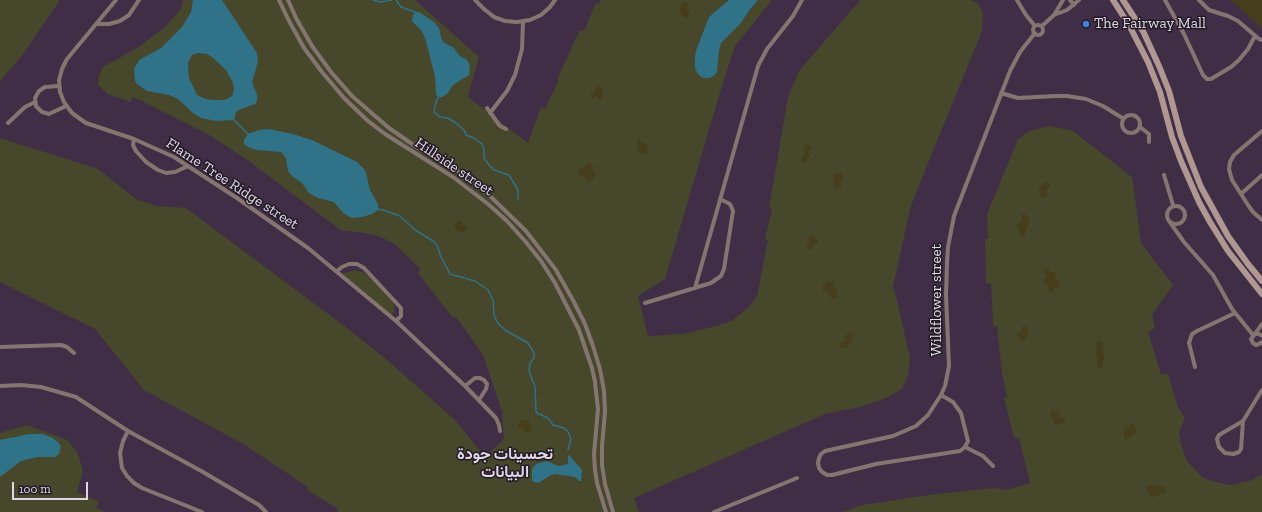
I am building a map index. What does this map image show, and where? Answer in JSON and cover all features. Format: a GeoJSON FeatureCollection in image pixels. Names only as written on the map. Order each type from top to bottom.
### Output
{"type":"FeatureCollection","features":[{"type":"Feature","properties":{"kind":"street"},"geometry":{"type":"LineString","coordinates":[[60,86],[42,89],[36,94],[35,102],[38,109],[45,113],[53,113],[66,106],[62,97],[60,86],[60,75],[64,64],[116,0]]}},
{"type":"Feature","properties":{"kind":"street"},"geometry":{"type":"LineString","coordinates":[[97,24],[108,24],[120,21],[129,14],[139,0]]}},
{"type":"Feature","properties":{"kind":"street","name":"Hillside street"},"geometry":{"type":"LineString","coordinates":[[279,0],[304,48],[344,98],[385,134],[453,177],[498,212],[533,251],[555,283],[568,305],[584,342],[595,382],[598,409],[594,454],[595,470],[597,483],[606,512]]}},
{"type":"Feature","properties":{"kind":"street","name":"Hillside street"},"geometry":{"type":"LineString","coordinates":[[288,0],[296,18],[312,46],[331,72],[364,108],[415,146],[461,173],[503,207],[526,231],[559,275],[574,302],[594,346],[602,380],[605,412],[602,465],[612,512]]}},
{"type":"Feature","properties":{"kind":"street"},"geometry":{"type":"LineString","coordinates":[[475,0],[488,13],[499,19],[511,22],[522,22],[541,15],[555,0]]}},
{"type":"Feature","properties":{"kind":"street"},"geometry":{"type":"LineString","coordinates":[[695,288],[758,66],[768,49],[794,16],[802,0]]}},
{"type":"Feature","properties":{"kind":"street"},"geometry":{"type":"LineString","coordinates":[[1017,0],[1035,26],[1033,30],[1035,33]]}},
{"type":"Feature","properties":{"kind":"street","name":"Wildflower street"},"geometry":{"type":"LineString","coordinates":[[965,447],[957,452],[876,464],[832,475],[827,475],[822,472],[818,463],[818,458],[825,451],[893,436],[916,426],[928,415],[941,395],[945,386],[949,366],[946,279],[948,247],[954,216],[1016,58],[1035,33],[1038,35],[1041,34],[1043,31],[1042,26],[1054,15],[1063,0]]}},
{"type":"Feature","properties":{"kind":"street"},"geometry":{"type":"LineString","coordinates":[[1070,0],[1074,5]]}},
{"type":"Feature","properties":{"kind":"street","name":"Wildflower street"},"geometry":{"type":"LineString","coordinates":[[1054,15],[1074,5],[1079,0]]}},
{"type":"Feature","properties":{"kind":"street"},"geometry":{"type":"LineString","coordinates":[[1113,0],[1133,31],[1148,62],[1160,92],[1172,137],[1202,207],[1228,251],[1262,294]]}},
{"type":"Feature","properties":{"kind":"street"},"geometry":{"type":"LineString","coordinates":[[1123,0],[1143,31],[1154,54],[1169,92],[1186,150],[1204,192],[1228,236],[1262,281]]}},
{"type":"Feature","properties":{"kind":"street"},"geometry":{"type":"LineString","coordinates":[[1165,0],[1179,23],[1203,76],[1206,79],[1211,79],[1235,64],[1248,49],[1255,36]]}},
{"type":"Feature","properties":{"kind":"street"},"geometry":{"type":"LineString","coordinates":[[1199,0],[1209,10],[1238,21],[1255,36],[1262,40]]}},
{"type":"Feature","properties":{"kind":"street"},"geometry":{"type":"LineString","coordinates":[[490,113],[507,91],[518,67],[522,49],[522,22]]}},
{"type":"Feature","properties":{"kind":"street"},"geometry":{"type":"LineString","coordinates":[[1035,26],[1038,24],[1042,26]]}},
{"type":"Feature","properties":{"kind":"street"},"geometry":{"type":"LineString","coordinates":[[1001,93],[1018,98],[1055,96],[1081,98],[1099,104],[1124,119]]}},
{"type":"Feature","properties":{"kind":"street"},"geometry":{"type":"LineString","coordinates":[[8,123],[25,107],[35,102]]}},
{"type":"Feature","properties":{"kind":"street","name":"Flame Tree Ridge street"},"geometry":{"type":"LineString","coordinates":[[66,106],[72,113],[86,123],[134,139],[159,150],[188,166],[279,227],[337,271],[396,321],[465,386],[498,420],[500,431]]}},
{"type":"Feature","properties":{"kind":"street"},"geometry":{"type":"LineString","coordinates":[[487,108],[500,126],[506,129]]}},
{"type":"Feature","properties":{"kind":"street"},"geometry":{"type":"LineString","coordinates":[[1140,127],[1135,132],[1128,132],[1123,126],[1124,119],[1130,115],[1139,119],[1140,127],[1149,134],[1149,142]]}},
{"type":"Feature","properties":{"kind":"street"},"geometry":{"type":"LineString","coordinates":[[1261,217],[1250,209],[1231,176],[1229,169],[1230,162],[1234,155],[1262,131]]}},
{"type":"Feature","properties":{"kind":"street"},"geometry":{"type":"LineString","coordinates":[[134,139],[133,145],[136,151],[146,162],[158,170],[166,173],[175,172],[188,166]]}},
{"type":"Feature","properties":{"kind":"street"},"geometry":{"type":"LineString","coordinates":[[1164,175],[1173,205]]}},
{"type":"Feature","properties":{"kind":"street"},"geometry":{"type":"LineString","coordinates":[[1241,194],[1262,175]]}},
{"type":"Feature","properties":{"kind":"street"},"geometry":{"type":"LineString","coordinates":[[645,303],[714,282],[721,276],[724,269],[733,211],[730,204],[720,199]]}},
{"type":"Feature","properties":{"kind":"street"},"geometry":{"type":"LineString","coordinates":[[1173,205],[1167,211],[1166,216],[1179,236],[1213,274],[1235,313],[1254,334],[1262,336]]}},
{"type":"Feature","properties":{"kind":"street"},"geometry":{"type":"LineString","coordinates":[[1173,205],[1179,206],[1185,212],[1185,217],[1179,224],[1179,236]]}},
{"type":"Feature","properties":{"kind":"street"},"geometry":{"type":"LineString","coordinates":[[1169,221],[1174,224],[1179,224]]}},
{"type":"Feature","properties":{"kind":"street"},"geometry":{"type":"LineString","coordinates":[[337,271],[349,264],[357,264],[364,268],[401,308],[401,316],[396,321]]}},
{"type":"Feature","properties":{"kind":"street"},"geometry":{"type":"LineString","coordinates":[[568,305],[574,302]]}},
{"type":"Feature","properties":{"kind":"street"},"geometry":{"type":"LineString","coordinates":[[1195,367],[1189,342],[1192,334],[1197,330],[1235,313]]}},
{"type":"Feature","properties":{"kind":"street"},"geometry":{"type":"LineString","coordinates":[[1261,344],[1256,345],[1251,338],[1262,326]]}},
{"type":"Feature","properties":{"kind":"street"},"geometry":{"type":"LineString","coordinates":[[0,347],[61,345],[68,347],[74,353]]}},
{"type":"Feature","properties":{"kind":"street"},"geometry":{"type":"LineString","coordinates":[[465,386],[475,378],[484,380],[486,389],[479,400]]}},
{"type":"Feature","properties":{"kind":"street"},"geometry":{"type":"LineString","coordinates":[[0,386],[21,385],[41,387],[69,394],[86,403],[128,431],[259,505],[266,512]]}},
{"type":"Feature","properties":{"kind":"street"},"geometry":{"type":"LineString","coordinates":[[1243,421],[1219,435],[1217,442],[1222,451],[1227,454],[1239,452],[1241,449],[1243,421],[1262,390]]}},
{"type":"Feature","properties":{"kind":"street"},"geometry":{"type":"LineString","coordinates":[[941,395],[953,402],[960,410],[968,438],[965,447],[984,456],[993,466]]}},
{"type":"Feature","properties":{"kind":"street"},"geometry":{"type":"LineString","coordinates":[[128,431],[123,441],[120,453],[122,468],[127,476],[142,488],[202,512]]}},
{"type":"Feature","properties":{"kind":"street"},"geometry":{"type":"LineString","coordinates":[[714,512],[797,478]]}},
{"type":"Feature","properties":{"kind":"green space"},"geometry":{"type":"Polygon","coordinates":[[[0,0],[60,0],[21,57],[0,81],[0,0]]]}},
{"type":"Feature","properties":{"kind":"green space"},"geometry":{"type":"Polygon","coordinates":[[[183,0],[415,0],[479,57],[468,97],[528,143],[541,107],[545,109],[580,30],[584,31],[596,3],[599,4],[601,0],[772,0],[735,46],[665,279],[638,296],[648,336],[682,334],[717,326],[733,320],[748,308],[757,296],[768,240],[765,239],[772,209],[769,208],[788,97],[799,71],[860,0],[971,0],[979,4],[983,15],[982,31],[911,205],[893,287],[910,358],[908,375],[902,389],[884,399],[860,407],[825,414],[634,498],[639,512],[337,512],[338,509],[307,490],[308,487],[245,445],[144,390],[95,329],[0,282],[0,138],[98,169],[136,199],[157,206],[186,208],[347,328],[386,359],[455,420],[485,457],[504,439],[502,411],[483,355],[456,317],[453,318],[418,273],[421,270],[396,245],[379,236],[359,232],[342,231],[249,161],[211,136],[142,101],[132,97],[131,102],[108,94],[98,85],[98,78],[103,67],[137,48],[165,27],[181,9],[183,0]]]}},
{"type":"Feature","properties":{"kind":"green space"},"geometry":{"type":"Polygon","coordinates":[[[1050,126],[1073,131],[1132,177],[1141,243],[1173,285],[1152,315],[1155,328],[1148,332],[1161,374],[1168,374],[1178,407],[1185,418],[1179,433],[1186,460],[1202,477],[1211,481],[1230,485],[1250,481],[1262,474],[1262,512],[843,512],[862,505],[936,494],[994,488],[1006,490],[1030,483],[1019,438],[1014,438],[1004,398],[1007,397],[1002,372],[997,327],[993,325],[991,284],[986,283],[985,239],[988,239],[987,214],[1018,139],[1030,131],[1050,126]]]}},
{"type":"Feature","properties":{"kind":"green space"},"geometry":{"type":"Polygon","coordinates":[[[354,270],[363,272],[381,287],[395,306],[394,312],[391,315],[342,274],[354,270]]]}},
{"type":"Feature","properties":{"kind":"green space"},"geometry":{"type":"Polygon","coordinates":[[[27,425],[67,440],[78,453],[83,471],[77,492],[99,502],[96,508],[105,512],[0,512],[0,433],[27,425]]]}},
{"type":"Feature","properties":{"kind":"sand"},"geometry":{"type":"Polygon","coordinates":[[[1231,0],[1262,0],[1262,29],[1231,0]]]}},
{"type":"Feature","properties":{"kind":"sand"},"geometry":{"type":"Polygon","coordinates":[[[686,2],[689,3],[687,8],[690,12],[687,19],[680,11],[681,5],[686,2]]]}},
{"type":"Feature","properties":{"kind":"sand"},"geometry":{"type":"Polygon","coordinates":[[[598,86],[601,86],[603,90],[602,98],[599,101],[597,96],[593,98],[590,94],[590,92],[594,93],[594,90],[597,89],[598,86]]]}},
{"type":"Feature","properties":{"kind":"sand"},"geometry":{"type":"Polygon","coordinates":[[[640,140],[643,144],[646,143],[648,145],[646,149],[647,153],[645,154],[640,154],[638,152],[639,148],[637,142],[640,140]]]}},
{"type":"Feature","properties":{"kind":"sand"},"geometry":{"type":"Polygon","coordinates":[[[807,144],[811,148],[809,151],[810,156],[806,163],[804,163],[801,160],[805,153],[803,149],[807,144]]]}},
{"type":"Feature","properties":{"kind":"sand"},"geometry":{"type":"Polygon","coordinates":[[[590,163],[593,165],[592,169],[596,174],[589,183],[586,180],[586,177],[581,177],[578,172],[579,169],[584,168],[590,163]]]}},
{"type":"Feature","properties":{"kind":"sand"},"geometry":{"type":"Polygon","coordinates":[[[835,173],[841,173],[843,175],[842,179],[839,180],[842,186],[839,188],[836,188],[833,183],[835,173]]]}},
{"type":"Feature","properties":{"kind":"sand"},"geometry":{"type":"Polygon","coordinates":[[[1045,181],[1049,183],[1050,186],[1047,190],[1047,196],[1043,198],[1038,189],[1041,186],[1043,187],[1043,183],[1045,181]]]}},
{"type":"Feature","properties":{"kind":"sand"},"geometry":{"type":"Polygon","coordinates":[[[1022,214],[1025,214],[1030,219],[1025,235],[1022,236],[1016,226],[1017,223],[1021,222],[1022,214]]]}},
{"type":"Feature","properties":{"kind":"sand"},"geometry":{"type":"Polygon","coordinates":[[[456,221],[462,221],[462,225],[467,227],[467,230],[463,232],[456,230],[454,226],[456,221]]]}},
{"type":"Feature","properties":{"kind":"sand"},"geometry":{"type":"Polygon","coordinates":[[[813,235],[818,242],[811,250],[808,250],[806,248],[809,241],[808,238],[813,235]]]}},
{"type":"Feature","properties":{"kind":"sand"},"geometry":{"type":"Polygon","coordinates":[[[1047,268],[1050,270],[1049,272],[1055,272],[1056,276],[1054,280],[1057,279],[1060,282],[1059,287],[1054,288],[1051,292],[1048,290],[1049,285],[1043,281],[1044,278],[1047,278],[1044,273],[1047,268]]]}},
{"type":"Feature","properties":{"kind":"sand"},"geometry":{"type":"Polygon","coordinates":[[[827,281],[834,284],[832,287],[837,288],[836,299],[831,298],[828,292],[822,290],[822,286],[826,285],[827,281]]]}},
{"type":"Feature","properties":{"kind":"sand"},"geometry":{"type":"Polygon","coordinates":[[[1022,326],[1027,327],[1028,331],[1026,339],[1023,342],[1016,334],[1021,332],[1022,326]]]}},
{"type":"Feature","properties":{"kind":"sand"},"geometry":{"type":"Polygon","coordinates":[[[850,332],[853,335],[851,342],[846,348],[840,348],[840,343],[845,341],[844,337],[850,332]]]}},
{"type":"Feature","properties":{"kind":"sand"},"geometry":{"type":"Polygon","coordinates":[[[1098,340],[1104,345],[1102,350],[1105,355],[1103,365],[1100,369],[1097,366],[1097,356],[1094,352],[1097,349],[1096,343],[1098,340]]]}},
{"type":"Feature","properties":{"kind":"sand"},"geometry":{"type":"Polygon","coordinates":[[[1052,410],[1056,413],[1059,412],[1060,417],[1064,417],[1065,423],[1056,425],[1050,414],[1052,410]]]}},
{"type":"Feature","properties":{"kind":"sand"},"geometry":{"type":"Polygon","coordinates":[[[521,420],[529,421],[531,430],[529,433],[524,432],[523,427],[521,429],[518,428],[518,424],[521,420]]]}},
{"type":"Feature","properties":{"kind":"sand"},"geometry":{"type":"Polygon","coordinates":[[[1129,424],[1134,424],[1137,432],[1126,440],[1124,438],[1124,431],[1126,427],[1130,427],[1129,424]]]}},
{"type":"Feature","properties":{"kind":"sand"},"geometry":{"type":"Polygon","coordinates":[[[1150,485],[1164,487],[1166,492],[1164,494],[1160,493],[1158,496],[1153,497],[1146,491],[1147,487],[1150,485]]]}},
{"type":"Feature","properties":{"kind":"water"},"geometry":{"type":"Polygon","coordinates":[[[193,0],[222,0],[257,53],[258,62],[252,82],[257,95],[257,101],[255,104],[236,112],[234,120],[216,121],[201,118],[193,113],[178,99],[169,95],[147,91],[135,81],[134,69],[139,60],[161,48],[182,27],[191,12],[193,0]],[[198,53],[192,55],[188,63],[189,78],[197,95],[206,99],[225,100],[232,96],[234,90],[233,83],[226,70],[207,54],[198,53]]]}},
{"type":"Feature","properties":{"kind":"water"},"geometry":{"type":"Polygon","coordinates":[[[729,0],[758,0],[740,24],[721,43],[717,72],[714,76],[703,78],[698,74],[695,68],[695,55],[697,48],[709,17],[729,0]]]}},
{"type":"Feature","properties":{"kind":"water"},"geometry":{"type":"Polygon","coordinates":[[[415,12],[419,12],[434,22],[439,28],[443,42],[453,47],[460,56],[467,60],[470,65],[469,75],[453,85],[447,94],[442,97],[438,97],[436,94],[435,76],[425,38],[422,31],[412,21],[415,12]]]}},
{"type":"Feature","properties":{"kind":"water"},"geometry":{"type":"Polygon","coordinates":[[[269,129],[312,140],[357,162],[366,173],[370,190],[378,204],[378,210],[372,214],[362,217],[353,218],[348,216],[343,213],[334,202],[318,198],[309,193],[302,183],[288,171],[286,158],[281,152],[257,150],[244,144],[244,140],[248,134],[259,130],[269,129]]]}},
{"type":"Feature","properties":{"kind":"water"},"geometry":{"type":"Polygon","coordinates":[[[29,434],[43,434],[53,438],[61,446],[59,454],[55,457],[37,457],[21,461],[0,477],[0,440],[29,434]]]}},
{"type":"Feature","properties":{"kind":"water"},"geometry":{"type":"Polygon","coordinates":[[[569,455],[582,470],[581,481],[575,477],[555,474],[538,483],[532,481],[532,469],[536,464],[547,461],[558,466],[565,465],[568,463],[569,455]]]}},
{"type":"Feature","properties":{"kind":"waterway"},"geometry":{"type":"LineString","coordinates":[[373,0],[381,2],[392,0]]}},
{"type":"Feature","properties":{"kind":"waterway"},"geometry":{"type":"LineString","coordinates":[[396,0],[401,7],[415,12]]}},
{"type":"Feature","properties":{"kind":"waterway"},"geometry":{"type":"LineString","coordinates":[[438,97],[434,112],[440,117],[448,118],[456,123],[464,130],[466,135],[474,138],[482,144],[484,149],[484,158],[489,165],[494,170],[509,175],[518,190],[518,200]]}},
{"type":"Feature","properties":{"kind":"waterway"},"geometry":{"type":"LineString","coordinates":[[234,120],[248,134]]}},
{"type":"Feature","properties":{"kind":"waterway"},"geometry":{"type":"LineString","coordinates":[[378,209],[400,216],[415,230],[433,241],[437,245],[441,257],[450,274],[475,281],[488,290],[493,300],[494,315],[497,322],[505,330],[528,343],[534,353],[534,358],[530,363],[529,371],[535,387],[536,411],[537,413],[548,418],[553,425],[564,428],[568,432],[571,439],[568,450]]}},
{"type":"Feature","properties":{"kind":"place","name":"The Fairway Mall"},"geometry":{"type":"Point","coordinates":[1086,24]}},
{"type":"Feature","properties":{"kind":"district","name":"تحسينات جودة البيانات"},"geometry":{"type":"Point","coordinates":[505,463]}}]}
